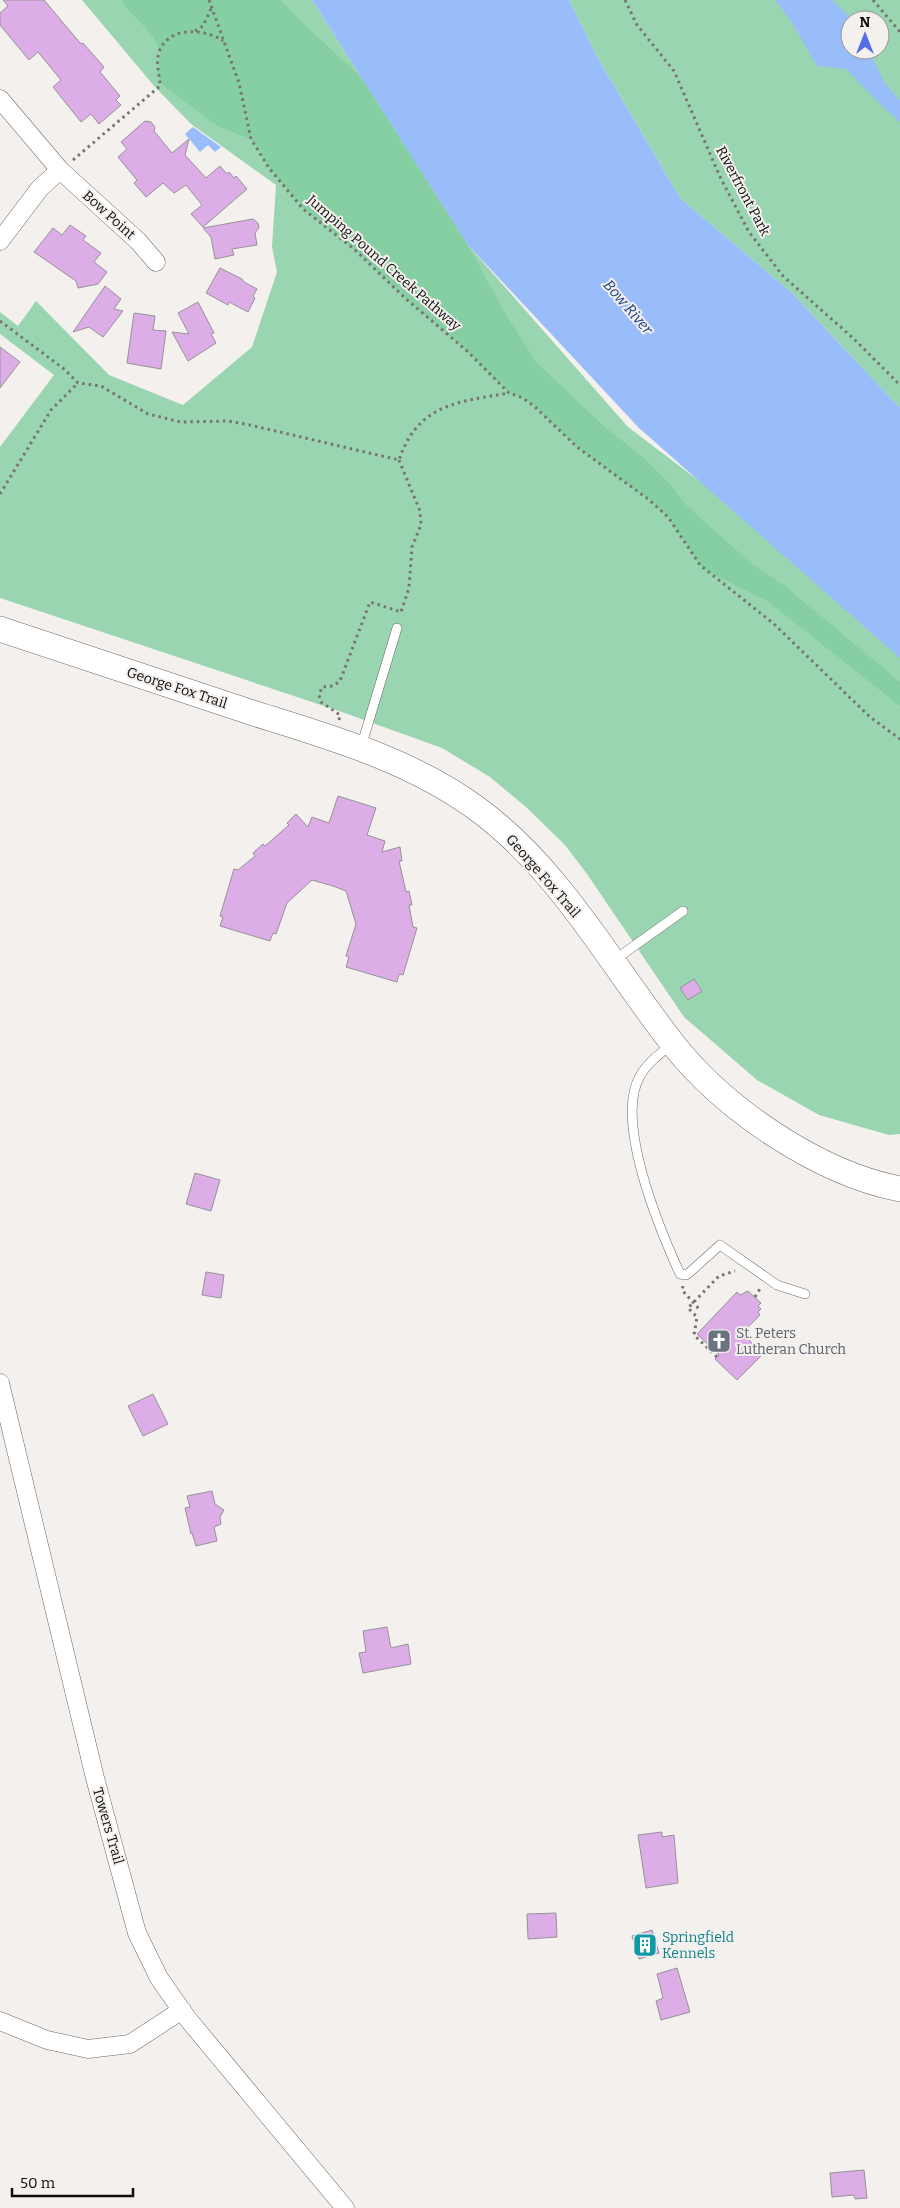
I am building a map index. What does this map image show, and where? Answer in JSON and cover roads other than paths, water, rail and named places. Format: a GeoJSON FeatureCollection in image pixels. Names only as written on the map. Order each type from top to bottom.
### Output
{"type":"FeatureCollection","features":[{"type":"Feature","properties":{"kind":"street","name":"Bow Point"},"geometry":{"type":"LineString","coordinates":[[0,99],[60,170],[138,241],[156,262]]}},
{"type":"Feature","properties":{"kind":"street"},"geometry":{"type":"LineString","coordinates":[[0,241],[40,188],[60,170]]}},
{"type":"Feature","properties":{"kind":"street","name":"George Fox Trail"},"geometry":{"type":"LineString","coordinates":[[0,630],[334,739],[426,776],[477,809],[519,845],[555,885],[673,1044],[729,1101],[779,1138],[830,1165],[884,1186],[900,1189]]}},
{"type":"Feature","properties":{"kind":"street","name":"Towers Trail"},"geometry":{"type":"LineString","coordinates":[[0,1383],[95,1778],[138,1933],[159,1978],[182,2010],[344,2208]]}},
{"type":"Feature","properties":{"kind":"street"},"geometry":{"type":"LineString","coordinates":[[0,2021],[47,2040],[88,2049],[130,2044],[182,2010]]}},
{"type":"Feature","properties":{"kind":"lane"},"geometry":{"type":"LineString","coordinates":[[360,748],[397,628]]}},
{"type":"Feature","properties":{"kind":"lane"},"geometry":{"type":"LineString","coordinates":[[613,961],[683,910]]}},
{"type":"Feature","properties":{"kind":"lane"},"geometry":{"type":"LineString","coordinates":[[673,1044],[657,1056],[639,1076],[634,1098],[634,1134],[639,1163],[669,1249],[680,1274],[686,1275],[720,1245],[778,1285],[805,1294]]}},
{"type":"Feature","properties":{"kind":"water","name":"Bow River"},"geometry":{"type":"Polygon","coordinates":[[[312,0],[569,0],[596,55],[680,198],[793,294],[900,408],[900,658],[639,428],[468,245],[312,0]]]}},
{"type":"Feature","properties":{"kind":"water"},"geometry":{"type":"Polygon","coordinates":[[[775,0],[832,0],[843,10],[840,10],[840,60],[873,60],[886,85],[900,101],[900,122],[846,69],[817,66],[791,21],[775,0]]]}},
{"type":"Feature","properties":{"kind":"water"},"geometry":{"type":"Polygon","coordinates":[[[193,127],[221,147],[215,152],[208,145],[200,152],[185,134],[193,127]]]}},
{"type":"Feature","properties":{"kind":"place","name":"St. Peters Lutheran Church"},"geometry":{"type":"Point","coordinates":[719,1341]}},
{"type":"Feature","properties":{"kind":"place","name":"Springfield Kennels"},"geometry":{"type":"Point","coordinates":[645,1945]}}]}
